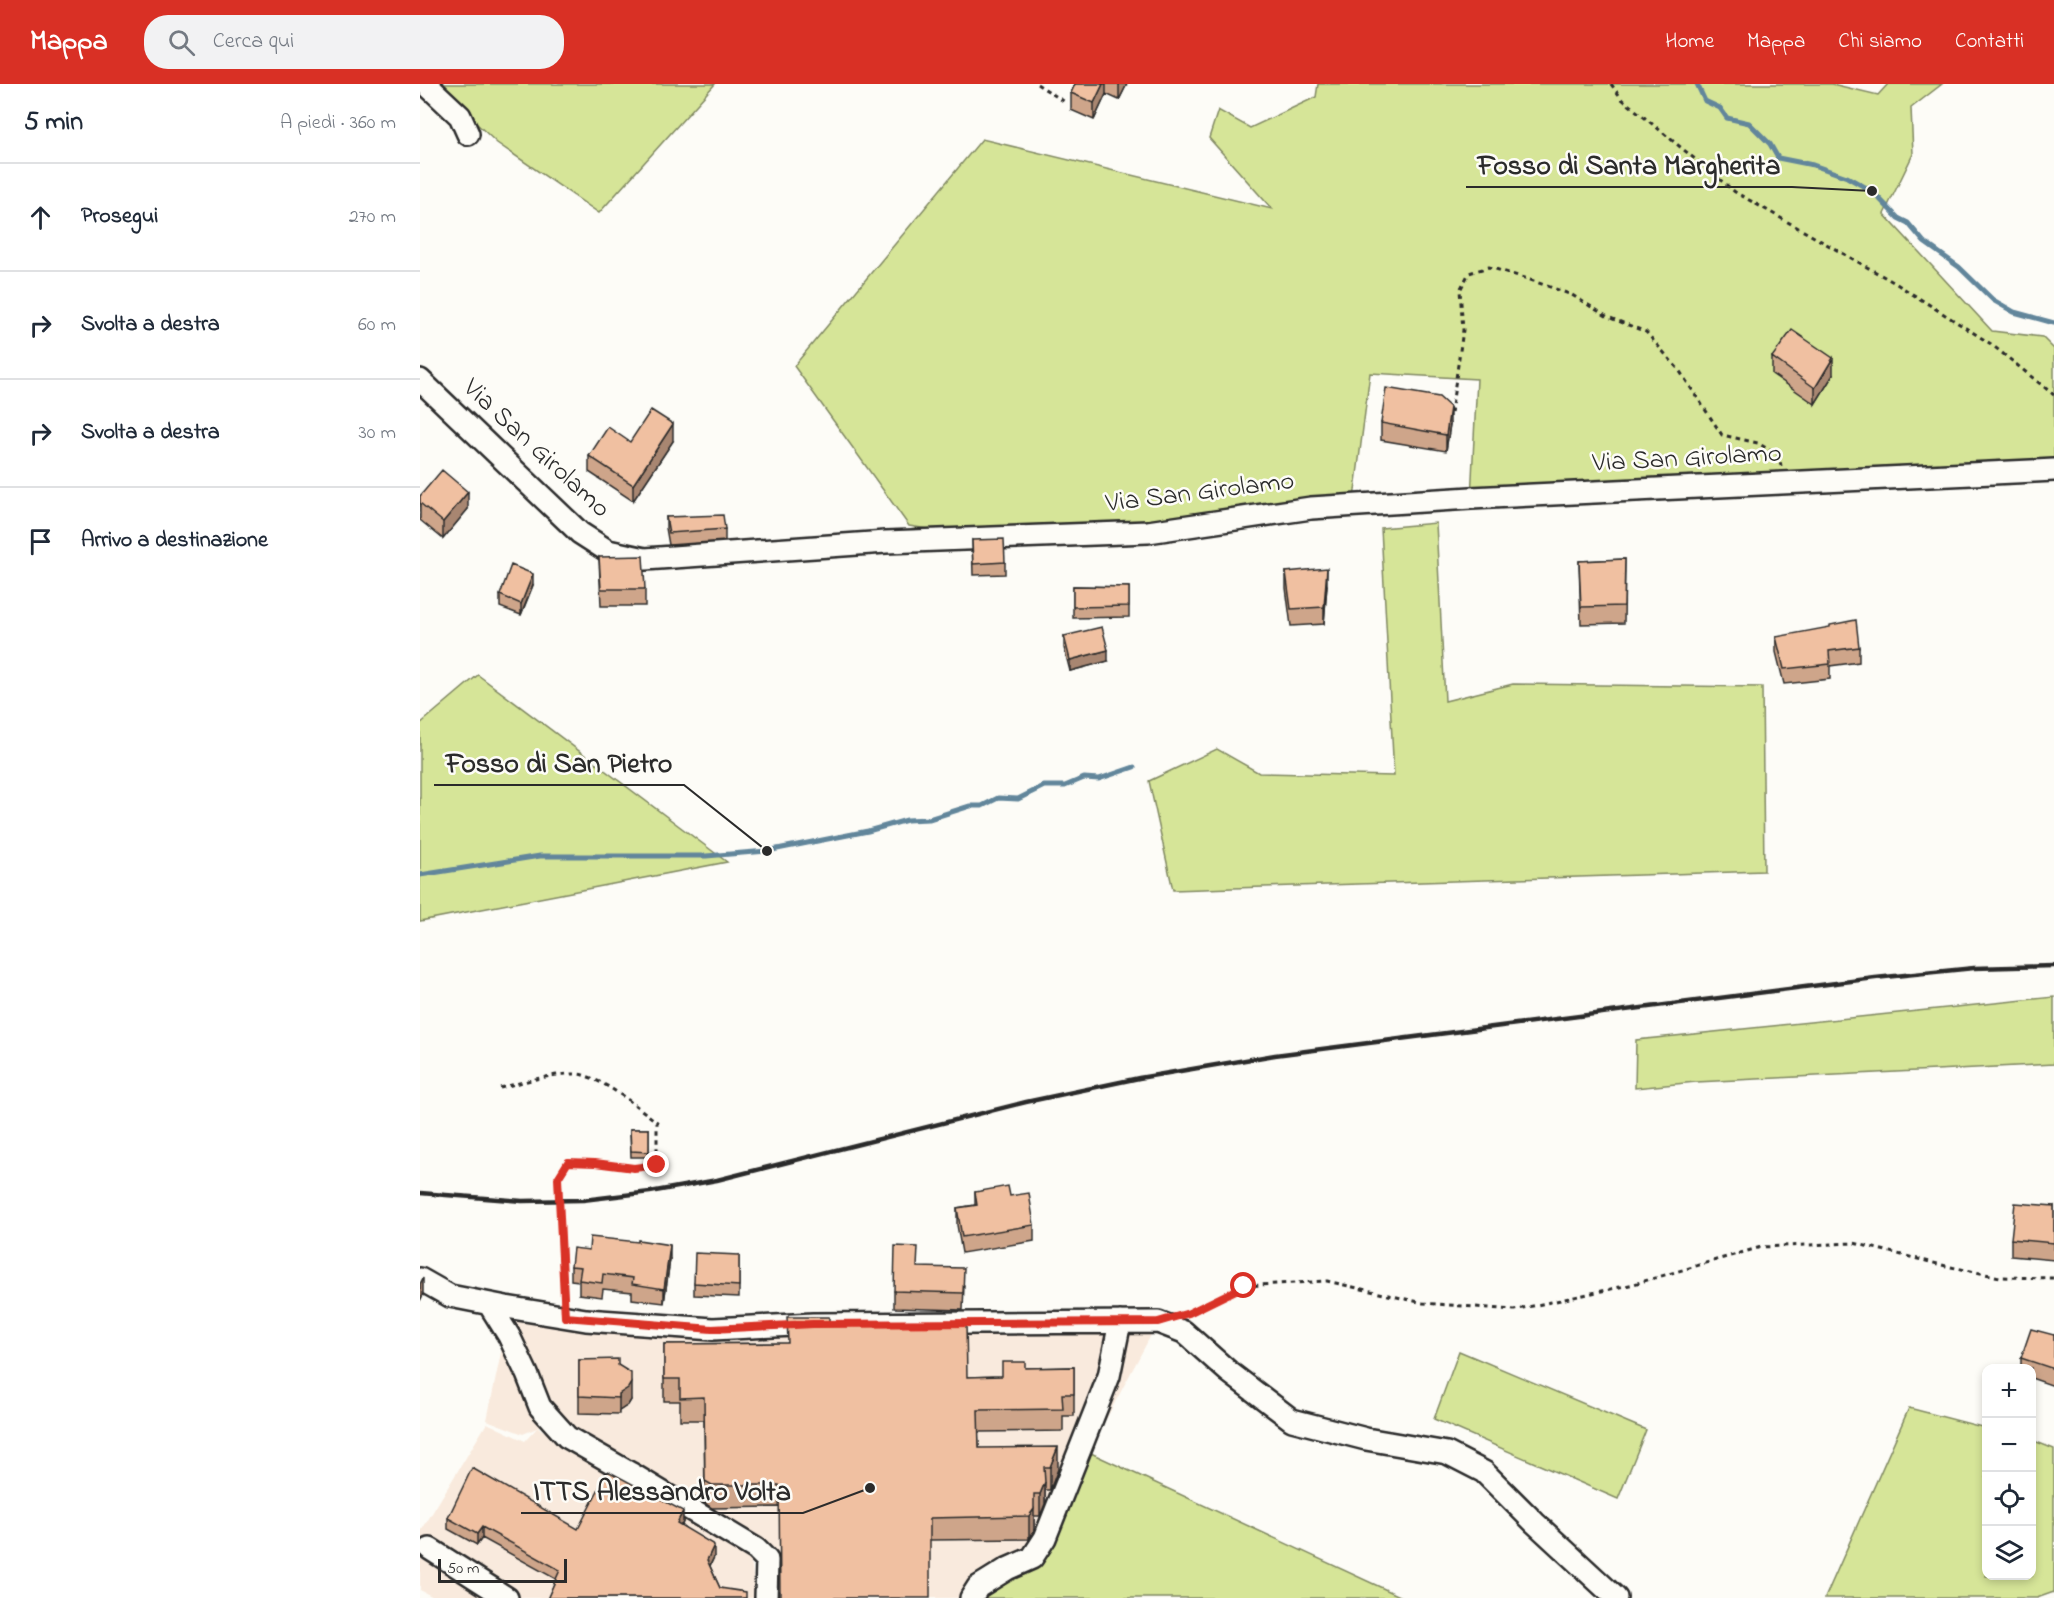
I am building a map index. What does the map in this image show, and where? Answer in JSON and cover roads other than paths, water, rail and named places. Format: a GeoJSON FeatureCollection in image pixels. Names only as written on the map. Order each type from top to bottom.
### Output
{"type":"FeatureCollection","features":[{"type":"Feature","properties":{"kind":"street"},"geometry":{"type":"LineString","coordinates":[[426,84],[460,116],[468,134]]}},
{"type":"Feature","properties":{"kind":"street","name":"Via San Girolamo"},"geometry":{"type":"LineString","coordinates":[[420,380],[580,533],[608,551],[645,559],[897,542],[1148,532],[1311,508],[1471,498],[2054,470]]}},
{"type":"Feature","properties":{"kind":"street"},"geometry":{"type":"LineString","coordinates":[[420,1279],[450,1296],[489,1304],[565,1317],[712,1329],[860,1323],[1158,1322],[1184,1332],[1229,1372],[1293,1420],[1366,1439],[1447,1453],[1485,1472],[1535,1523],[1616,1598]]}},
{"type":"Feature","properties":{"kind":"street"},"geometry":{"type":"LineString","coordinates":[[489,1304],[509,1336],[540,1407],[567,1437],[756,1549],[767,1560],[766,1598]]}},
{"type":"Feature","properties":{"kind":"street"},"geometry":{"type":"LineString","coordinates":[[971,1598],[978,1587],[1007,1569],[1032,1558],[1045,1538],[1109,1376],[1120,1322]]}},
{"type":"Feature","properties":{"kind":"street"},"geometry":{"type":"LineString","coordinates":[[430,1549],[507,1598]]}},
{"type":"Feature","properties":{"kind":"waterway"},"geometry":{"type":"LineString","coordinates":[[1697,84],[1705,101],[1720,108],[1727,118],[1749,123],[1770,144],[1778,158],[1813,165],[1847,177],[1872,191],[1898,218],[1908,223],[1924,242],[1959,267],[1993,300],[2014,312],[2054,323]]}},
{"type":"Feature","properties":{"kind":"waterway"},"geometry":{"type":"LineString","coordinates":[[420,875],[540,856],[706,856],[767,851],[868,831],[907,820],[929,819],[970,806],[982,806],[998,798],[1018,799],[1044,786],[1065,786],[1084,778],[1099,779],[1134,767]]}},
{"type":"Feature","properties":{"kind":"railway"},"geometry":{"type":"LineString","coordinates":[[420,1193],[522,1201],[583,1200],[650,1192],[717,1180],[1026,1102],[1139,1078],[1275,1055],[1875,978],[1974,968],[2054,966]]}},
{"type":"Feature","properties":{"kind":"place","name":"Fosso di Santa Margherita"},"geometry":{"type":"Point","coordinates":[1872,191]}},
{"type":"Feature","properties":{"kind":"place","name":"Fosso di San Pietro"},"geometry":{"type":"Point","coordinates":[767,851]}},
{"type":"Feature","properties":{"kind":"place","name":"ITTS Alessandro Volta"},"geometry":{"type":"Point","coordinates":[870,1488]}}]}
